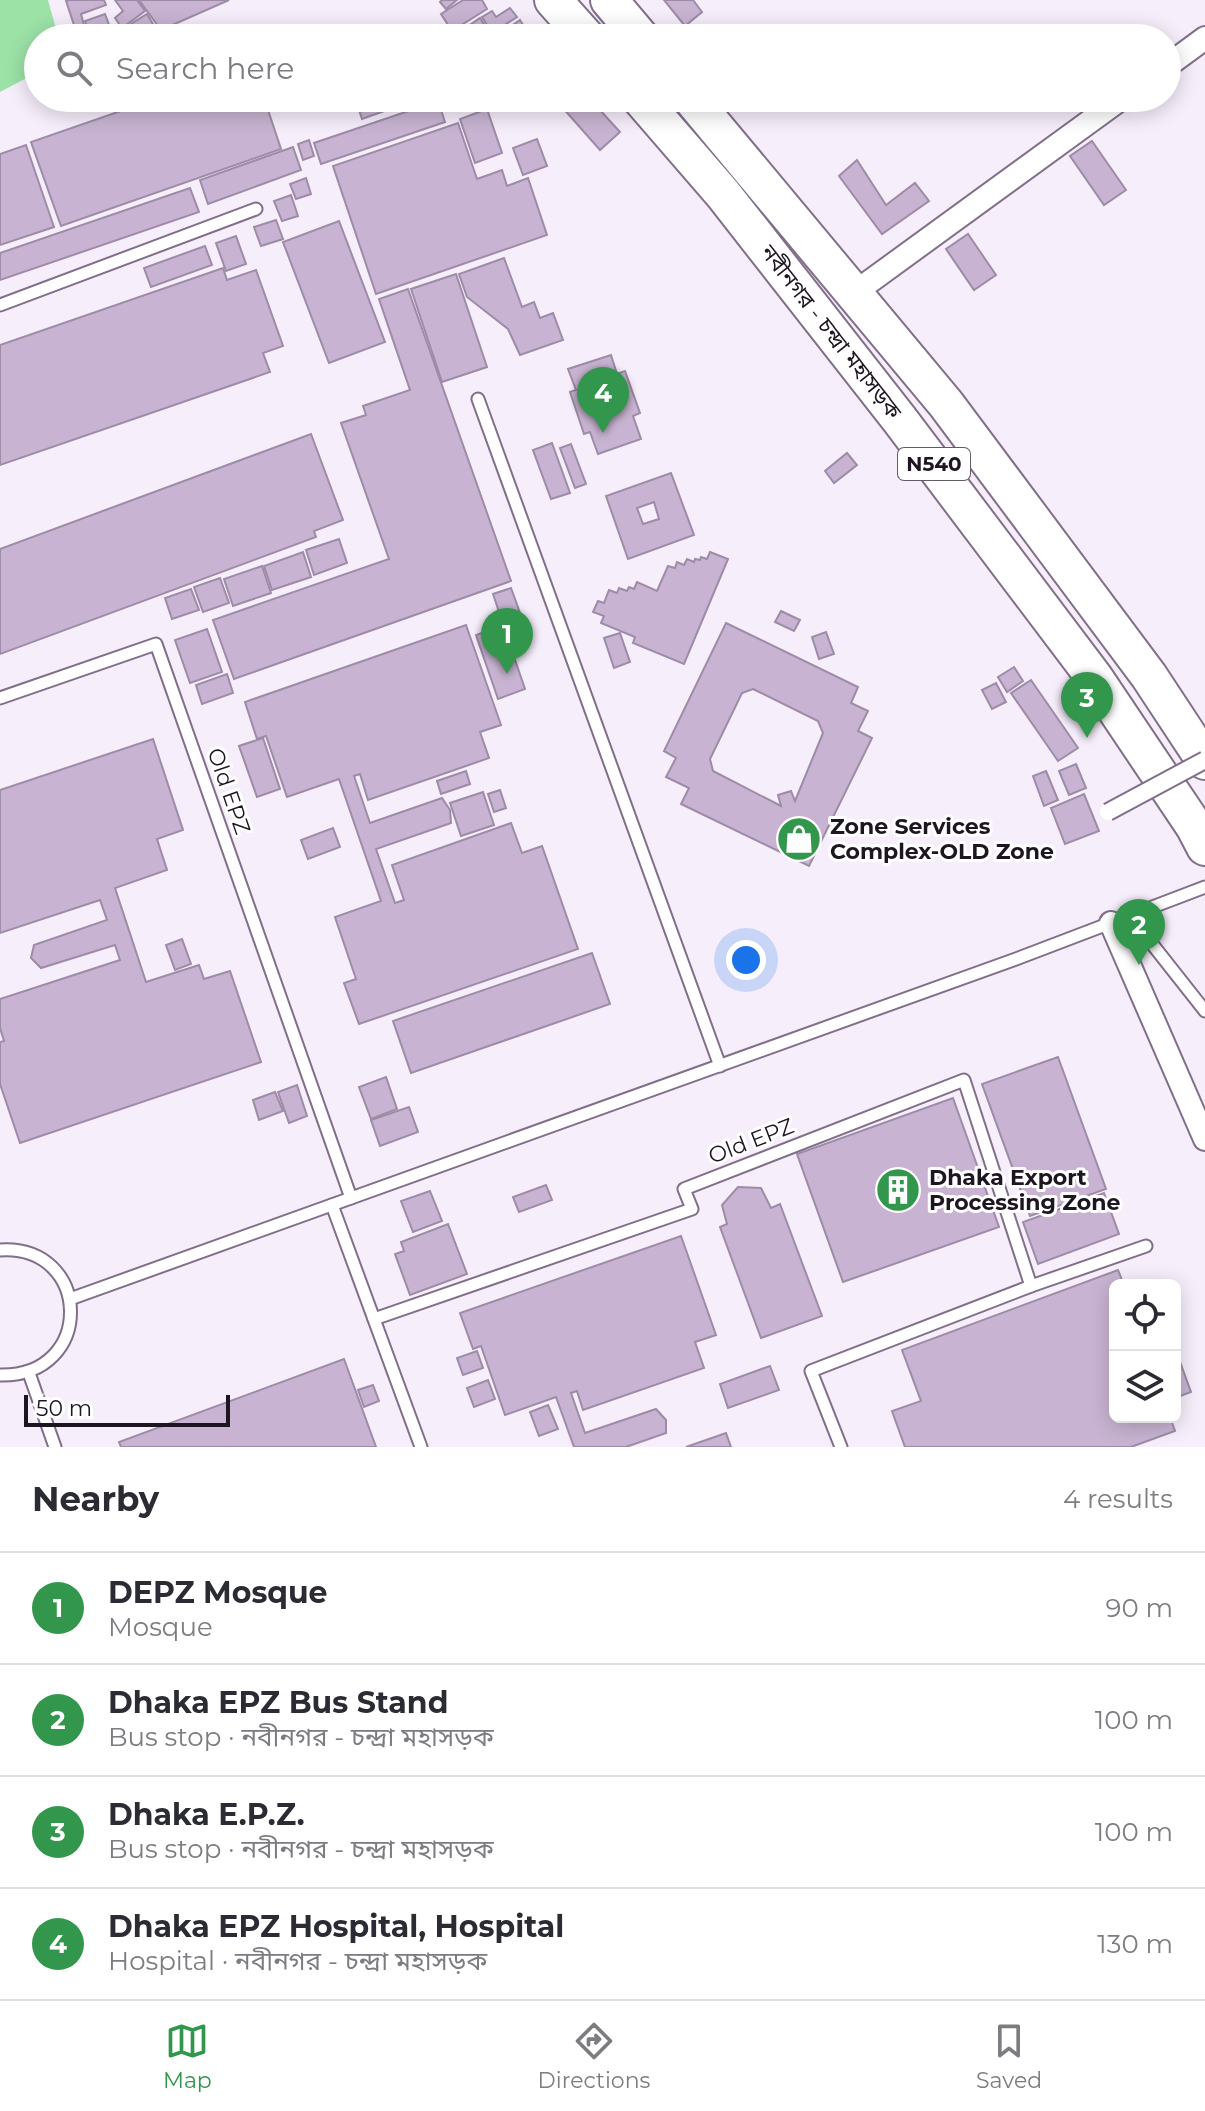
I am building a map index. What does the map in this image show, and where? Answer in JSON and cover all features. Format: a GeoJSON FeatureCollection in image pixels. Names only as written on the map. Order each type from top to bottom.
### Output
{"type":"FeatureCollection","features":[{"type":"Feature","properties":{"kind":"highway"},"geometry":{"type":"LineString","coordinates":[[553,0],[574,24]]}},
{"type":"Feature","properties":{"kind":"highway"},"geometry":{"type":"LineString","coordinates":[[609,0],[629,24]]}},
{"type":"Feature","properties":{"kind":"highway","name":"নবীনগর - চন্দ্রা মহাসড়ক"},"geometry":{"type":"LineString","coordinates":[[652,112],[723,194],[900,420],[1094,677],[1205,847]]}},
{"type":"Feature","properties":{"kind":"highway","name":"নবীনগর - চন্দ্রা মহাসড়ক"},"geometry":{"type":"LineString","coordinates":[[703,112],[955,417],[1149,676],[1205,761]]}},
{"type":"Feature","properties":{"kind":"street"},"geometry":{"type":"LineString","coordinates":[[1181,56],[1205,38]]}},
{"type":"Feature","properties":{"kind":"street"},"geometry":{"type":"LineString","coordinates":[[854,293],[1103,112]]}},
{"type":"Feature","properties":{"kind":"street"},"geometry":{"type":"LineString","coordinates":[[1108,812],[1205,761]]}},
{"type":"Feature","properties":{"kind":"street"},"geometry":{"type":"LineString","coordinates":[[1120,919],[1205,1139]]}},
{"type":"Feature","properties":{"kind":"lane"},"geometry":{"type":"LineString","coordinates":[[0,305],[256,209]]}},
{"type":"Feature","properties":{"kind":"lane"},"geometry":{"type":"LineString","coordinates":[[478,399],[720,1066]]}},
{"type":"Feature","properties":{"kind":"lane","name":"Old EPZ"},"geometry":{"type":"LineString","coordinates":[[0,698],[156,644],[351,1198]]}},
{"type":"Feature","properties":{"kind":"lane"},"geometry":{"type":"LineString","coordinates":[[70,1299],[720,1066],[1205,887]]}},
{"type":"Feature","properties":{"kind":"lane"},"geometry":{"type":"LineString","coordinates":[[1120,919],[1205,1011]]}},
{"type":"Feature","properties":{"kind":"lane","name":"Old EPZ"},"geometry":{"type":"LineString","coordinates":[[374,1319],[692,1209],[684,1189],[964,1080],[1031,1286]]}},
{"type":"Feature","properties":{"kind":"lane"},"geometry":{"type":"LineString","coordinates":[[332,1205],[421,1447]]}},
{"type":"Feature","properties":{"kind":"lane"},"geometry":{"type":"LineString","coordinates":[[841,1447],[811,1371],[1031,1286],[1146,1246]]}},
{"type":"Feature","properties":{"kind":"lane"},"geometry":{"type":"LineString","coordinates":[[0,1250],[33,1254],[46,1262],[57,1272],[70,1299],[70,1330],[55,1356],[29,1373],[0,1375]]}},
{"type":"Feature","properties":{"kind":"lane"},"geometry":{"type":"LineString","coordinates":[[29,1373],[55,1447]]}},
{"type":"Feature","properties":{"kind":"shaded area"},"geometry":{"type":"Polygon","coordinates":[[[0,0],[48,0],[55,24],[24,24],[24,79],[0,92],[0,0]]]}},
{"type":"Feature","properties":{"kind":"building"},"geometry":{"type":"Polygon","coordinates":[[[104,0],[106,5],[81,14],[84,24],[74,24],[66,1],[104,0]]]}},
{"type":"Feature","properties":{"kind":"building"},"geometry":{"type":"Polygon","coordinates":[[[115,0],[137,0],[145,11],[127,24],[119,24],[115,18],[123,11],[115,0]]]}},
{"type":"Feature","properties":{"kind":"building"},"geometry":{"type":"Polygon","coordinates":[[[139,0],[229,0],[175,24],[157,24],[139,0]]]}},
{"type":"Feature","properties":{"kind":"building"},"geometry":{"type":"Polygon","coordinates":[[[457,0],[446,9],[440,2],[457,0]]]}},
{"type":"Feature","properties":{"kind":"building"},"geometry":{"type":"Polygon","coordinates":[[[463,0],[482,0],[487,9],[463,24],[447,24],[441,14],[463,0]]]}},
{"type":"Feature","properties":{"kind":"building"},"geometry":{"type":"Polygon","coordinates":[[[664,0],[693,0],[702,12],[683,24],[664,0]]]}},
{"type":"Feature","properties":{"kind":"building"},"geometry":{"type":"Polygon","coordinates":[[[510,8],[517,17],[506,24],[486,24],[482,17],[492,11],[496,17],[510,8]]]}},
{"type":"Feature","properties":{"kind":"building"},"geometry":{"type":"Polygon","coordinates":[[[105,14],[109,24],[86,24],[85,21],[105,14]]]}},
{"type":"Feature","properties":{"kind":"building"},"geometry":{"type":"Polygon","coordinates":[[[147,14],[153,24],[131,24],[147,14]]]}},
{"type":"Feature","properties":{"kind":"building"},"geometry":{"type":"Polygon","coordinates":[[[118,112],[269,112],[281,149],[61,226],[31,142],[118,112]]]}},
{"type":"Feature","properties":{"kind":"building"},"geometry":{"type":"Polygon","coordinates":[[[360,112],[382,112],[362,119],[360,112]]]}},
{"type":"Feature","properties":{"kind":"building"},"geometry":{"type":"Polygon","coordinates":[[[406,112],[442,112],[445,122],[321,164],[314,143],[406,112]]]}},
{"type":"Feature","properties":{"kind":"building"},"geometry":{"type":"Polygon","coordinates":[[[488,112],[502,153],[475,163],[460,119],[488,112]]]}},
{"type":"Feature","properties":{"kind":"building"},"geometry":{"type":"Polygon","coordinates":[[[566,112],[602,112],[620,132],[600,150],[566,112]]]}},
{"type":"Feature","properties":{"kind":"building"},"geometry":{"type":"Polygon","coordinates":[[[458,123],[477,179],[502,170],[507,186],[528,178],[547,235],[376,294],[333,166],[458,123]]]}},
{"type":"Feature","properties":{"kind":"building"},"geometry":{"type":"Polygon","coordinates":[[[537,139],[547,166],[523,175],[513,148],[537,139]]]}},
{"type":"Feature","properties":{"kind":"building"},"geometry":{"type":"Polygon","coordinates":[[[309,140],[314,156],[303,160],[298,144],[309,140]]]}},
{"type":"Feature","properties":{"kind":"building"},"geometry":{"type":"Polygon","coordinates":[[[1092,141],[1126,190],[1104,205],[1070,156],[1092,141]]]}},
{"type":"Feature","properties":{"kind":"building"},"geometry":{"type":"Polygon","coordinates":[[[26,145],[54,227],[0,245],[0,154],[26,145]]]}},
{"type":"Feature","properties":{"kind":"building"},"geometry":{"type":"Polygon","coordinates":[[[293,147],[301,170],[208,204],[200,180],[293,147]]]}},
{"type":"Feature","properties":{"kind":"building"},"geometry":{"type":"Polygon","coordinates":[[[857,160],[886,205],[915,183],[929,201],[882,234],[839,176],[857,160]]]}},
{"type":"Feature","properties":{"kind":"building"},"geometry":{"type":"Polygon","coordinates":[[[306,178],[311,194],[296,199],[290,184],[306,178]]]}},
{"type":"Feature","properties":{"kind":"building"},"geometry":{"type":"Polygon","coordinates":[[[190,188],[199,212],[0,280],[0,253],[190,188]]]}},
{"type":"Feature","properties":{"kind":"building"},"geometry":{"type":"Polygon","coordinates":[[[291,195],[298,216],[282,221],[274,201],[291,195]]]}},
{"type":"Feature","properties":{"kind":"building"},"geometry":{"type":"Polygon","coordinates":[[[276,220],[283,239],[261,246],[254,227],[276,220]]]}},
{"type":"Feature","properties":{"kind":"building"},"geometry":{"type":"Polygon","coordinates":[[[339,221],[385,342],[329,363],[283,242],[339,221]]]}},
{"type":"Feature","properties":{"kind":"building"},"geometry":{"type":"Polygon","coordinates":[[[968,234],[996,275],[974,290],[946,249],[968,234]]]}},
{"type":"Feature","properties":{"kind":"building"},"geometry":{"type":"Polygon","coordinates":[[[236,236],[246,264],[226,271],[216,243],[236,236]]]}},
{"type":"Feature","properties":{"kind":"building"},"geometry":{"type":"Polygon","coordinates":[[[205,246],[212,265],[151,287],[144,268],[205,246]]]}},
{"type":"Feature","properties":{"kind":"building"},"geometry":{"type":"Polygon","coordinates":[[[504,258],[522,307],[534,302],[540,318],[553,313],[563,340],[520,355],[508,329],[467,297],[459,274],[504,258]]]}},
{"type":"Feature","properties":{"kind":"building"},"geometry":{"type":"Polygon","coordinates":[[[223,268],[227,280],[256,270],[283,346],[263,353],[270,372],[0,465],[0,345],[223,268]]]}},
{"type":"Feature","properties":{"kind":"building"},"geometry":{"type":"Polygon","coordinates":[[[456,274],[487,367],[442,382],[411,289],[456,274]]]}},
{"type":"Feature","properties":{"kind":"building"},"geometry":{"type":"Polygon","coordinates":[[[408,289],[511,581],[234,679],[213,620],[389,559],[341,423],[366,415],[363,406],[410,390],[379,299],[408,289]]]}},
{"type":"Feature","properties":{"kind":"building"},"geometry":{"type":"Polygon","coordinates":[[[611,355],[617,374],[625,371],[640,413],[633,416],[641,439],[598,454],[590,432],[584,434],[570,392],[576,390],[568,369],[611,355]]]}},
{"type":"Feature","properties":{"kind":"building"},"geometry":{"type":"Polygon","coordinates":[[[311,434],[343,520],[314,531],[316,537],[0,654],[0,549],[311,434]]]}},
{"type":"Feature","properties":{"kind":"building"},"geometry":{"type":"Polygon","coordinates":[[[552,443],[570,493],[551,499],[533,450],[552,443]]]}},
{"type":"Feature","properties":{"kind":"building"},"geometry":{"type":"Polygon","coordinates":[[[571,444],[586,484],[575,488],[560,448],[571,444]]]}},
{"type":"Feature","properties":{"kind":"building"},"geometry":{"type":"Polygon","coordinates":[[[847,453],[857,465],[834,483],[825,471],[847,453]]]}},
{"type":"Feature","properties":{"kind":"building"},"geometry":{"type":"Polygon","coordinates":[[[671,473],[694,535],[628,559],[606,496],[671,473]],[[654,502],[637,508],[643,524],[659,519],[654,502]]]}},
{"type":"Feature","properties":{"kind":"building"},"geometry":{"type":"Polygon","coordinates":[[[339,539],[347,563],[314,575],[306,550],[339,539]]]}},
{"type":"Feature","properties":{"kind":"building"},"geometry":{"type":"Polygon","coordinates":[[[303,552],[311,577],[272,590],[264,566],[303,552]]]}},
{"type":"Feature","properties":{"kind":"building"},"geometry":{"type":"Polygon","coordinates":[[[710,552],[728,559],[684,664],[633,643],[635,637],[601,623],[604,616],[593,612],[598,601],[604,603],[609,590],[617,593],[619,588],[627,591],[629,587],[634,589],[637,582],[657,591],[668,566],[675,568],[677,562],[684,565],[687,559],[694,562],[701,557],[707,559],[710,552]]]}},
{"type":"Feature","properties":{"kind":"building"},"geometry":{"type":"Polygon","coordinates":[[[262,566],[271,593],[233,606],[224,579],[262,566]]]}},
{"type":"Feature","properties":{"kind":"building"},"geometry":{"type":"Polygon","coordinates":[[[220,578],[229,603],[203,612],[194,587],[220,578]]]}},
{"type":"Feature","properties":{"kind":"building"},"geometry":{"type":"Polygon","coordinates":[[[511,588],[527,632],[508,639],[493,594],[511,588]]]}},
{"type":"Feature","properties":{"kind":"building"},"geometry":{"type":"Polygon","coordinates":[[[191,589],[199,610],[172,619],[165,598],[191,589]]]}},
{"type":"Feature","properties":{"kind":"building"},"geometry":{"type":"Polygon","coordinates":[[[781,611],[800,620],[794,631],[775,622],[781,611]]]}},
{"type":"Feature","properties":{"kind":"building"},"geometry":{"type":"Polygon","coordinates":[[[726,623],[858,687],[851,703],[868,711],[858,731],[872,738],[809,866],[681,804],[689,788],[666,777],[676,758],[664,751],[726,623]],[[753,689],[742,693],[710,759],[713,771],[781,806],[778,795],[791,791],[795,801],[823,733],[818,721],[753,689]]]}},
{"type":"Feature","properties":{"kind":"building"},"geometry":{"type":"Polygon","coordinates":[[[466,625],[501,725],[480,732],[489,758],[368,800],[360,774],[354,776],[370,823],[442,798],[450,810],[451,823],[376,849],[395,903],[404,900],[392,865],[511,823],[522,853],[542,846],[578,949],[359,1024],[344,983],[356,979],[335,917],[381,901],[339,779],[287,797],[266,736],[257,739],[245,702],[466,625]]]}},
{"type":"Feature","properties":{"kind":"building"},"geometry":{"type":"Polygon","coordinates":[[[503,625],[525,689],[498,699],[476,635],[503,625]]]}},
{"type":"Feature","properties":{"kind":"building"},"geometry":{"type":"Polygon","coordinates":[[[207,629],[222,672],[190,683],[175,640],[207,629]]]}},
{"type":"Feature","properties":{"kind":"building"},"geometry":{"type":"Polygon","coordinates":[[[826,632],[834,654],[819,659],[812,637],[826,632]]]}},
{"type":"Feature","properties":{"kind":"building"},"geometry":{"type":"Polygon","coordinates":[[[620,633],[630,662],[614,668],[604,638],[620,633]]]}},
{"type":"Feature","properties":{"kind":"building"},"geometry":{"type":"Polygon","coordinates":[[[1014,667],[1023,681],[1007,692],[998,677],[1014,667]]]}},
{"type":"Feature","properties":{"kind":"building"},"geometry":{"type":"Polygon","coordinates":[[[227,674],[233,693],[202,704],[196,685],[227,674]]]}},
{"type":"Feature","properties":{"kind":"building"},"geometry":{"type":"Polygon","coordinates":[[[1031,680],[1078,748],[1058,761],[1011,693],[1031,680]]]}},
{"type":"Feature","properties":{"kind":"building"},"geometry":{"type":"Polygon","coordinates":[[[996,683],[1006,702],[992,709],[982,690],[996,683]]]}},
{"type":"Feature","properties":{"kind":"building"},"geometry":{"type":"Polygon","coordinates":[[[263,738],[280,789],[257,797],[239,746],[263,738]]]}},
{"type":"Feature","properties":{"kind":"building"},"geometry":{"type":"Polygon","coordinates":[[[153,739],[183,830],[157,839],[167,870],[115,888],[146,982],[199,965],[204,979],[230,971],[261,1062],[20,1143],[0,1084],[0,1042],[4,1041],[0,1028],[0,999],[120,960],[115,945],[41,968],[31,958],[34,945],[107,920],[100,900],[0,933],[0,790],[153,739]]]}},
{"type":"Feature","properties":{"kind":"building"},"geometry":{"type":"Polygon","coordinates":[[[1076,764],[1086,788],[1069,795],[1059,771],[1076,764]]]}},
{"type":"Feature","properties":{"kind":"building"},"geometry":{"type":"Polygon","coordinates":[[[466,771],[470,784],[441,794],[437,781],[466,771]]]}},
{"type":"Feature","properties":{"kind":"building"},"geometry":{"type":"Polygon","coordinates":[[[1046,771],[1058,800],[1044,806],[1033,776],[1046,771]]]}},
{"type":"Feature","properties":{"kind":"building"},"geometry":{"type":"Polygon","coordinates":[[[500,790],[506,808],[494,812],[488,794],[500,790]]]}},
{"type":"Feature","properties":{"kind":"building"},"geometry":{"type":"Polygon","coordinates":[[[483,792],[494,825],[461,836],[450,803],[483,792]]]}},
{"type":"Feature","properties":{"kind":"building"},"geometry":{"type":"Polygon","coordinates":[[[1084,794],[1099,831],[1065,844],[1051,808],[1084,794]]]}},
{"type":"Feature","properties":{"kind":"building"},"geometry":{"type":"Polygon","coordinates":[[[333,828],[340,847],[308,859],[301,840],[333,828]]]}},
{"type":"Feature","properties":{"kind":"building"},"geometry":{"type":"Polygon","coordinates":[[[182,939],[191,964],[175,970],[166,945],[182,939]]]}},
{"type":"Feature","properties":{"kind":"building"},"geometry":{"type":"Polygon","coordinates":[[[592,953],[610,1004],[411,1073],[393,1021],[592,953]]]}},
{"type":"Feature","properties":{"kind":"building"},"geometry":{"type":"Polygon","coordinates":[[[1058,1057],[1106,1189],[1030,1216],[982,1084],[1058,1057]]]}},
{"type":"Feature","properties":{"kind":"building"},"geometry":{"type":"Polygon","coordinates":[[[386,1077],[397,1109],[371,1119],[359,1087],[386,1077]]]}},
{"type":"Feature","properties":{"kind":"building"},"geometry":{"type":"Polygon","coordinates":[[[297,1085],[307,1116],[289,1123],[278,1092],[297,1085]]]}},
{"type":"Feature","properties":{"kind":"building"},"geometry":{"type":"Polygon","coordinates":[[[275,1092],[283,1111],[259,1120],[253,1100],[275,1092]]]}},
{"type":"Feature","properties":{"kind":"building","name":"Dhaka Export Processing Zone"},"geometry":{"type":"Polygon","coordinates":[[[953,1098],[999,1227],[843,1282],[797,1154],[953,1098]]]}},
{"type":"Feature","properties":{"kind":"building"},"geometry":{"type":"Polygon","coordinates":[[[409,1107],[418,1132],[380,1146],[371,1120],[409,1107]]]}},
{"type":"Feature","properties":{"kind":"building"},"geometry":{"type":"Polygon","coordinates":[[[546,1185],[552,1200],[519,1212],[513,1197],[546,1185]]]}},
{"type":"Feature","properties":{"kind":"building"},"geometry":{"type":"Polygon","coordinates":[[[738,1187],[761,1188],[771,1208],[780,1204],[822,1316],[761,1338],[720,1227],[727,1224],[722,1205],[738,1187]]]}},
{"type":"Feature","properties":{"kind":"building"},"geometry":{"type":"Polygon","coordinates":[[[430,1191],[442,1221],[413,1232],[401,1201],[430,1191]]]}},
{"type":"Feature","properties":{"kind":"building"},"geometry":{"type":"Polygon","coordinates":[[[1104,1193],[1119,1234],[1038,1264],[1023,1222],[1104,1193]]]}},
{"type":"Feature","properties":{"kind":"building"},"geometry":{"type":"Polygon","coordinates":[[[448,1224],[467,1274],[410,1295],[395,1254],[404,1251],[401,1242],[448,1224]]]}},
{"type":"Feature","properties":{"kind":"building"},"geometry":{"type":"Polygon","coordinates":[[[681,1236],[716,1335],[695,1342],[704,1368],[583,1410],[577,1391],[571,1393],[585,1433],[656,1409],[666,1420],[666,1433],[626,1447],[574,1447],[556,1397],[505,1415],[481,1346],[473,1349],[460,1313],[681,1236]]]}},
{"type":"Feature","properties":{"kind":"building"},"geometry":{"type":"Polygon","coordinates":[[[1118,1270],[1122,1279],[1109,1279],[1109,1423],[1172,1423],[1175,1431],[1131,1447],[905,1447],[892,1411],[921,1401],[902,1350],[1118,1270]]]}},
{"type":"Feature","properties":{"kind":"building"},"geometry":{"type":"Polygon","coordinates":[[[477,1351],[483,1368],[463,1375],[457,1358],[477,1351]]]}},
{"type":"Feature","properties":{"kind":"building"},"geometry":{"type":"Polygon","coordinates":[[[344,1359],[376,1447],[121,1447],[119,1442],[344,1359]]]}},
{"type":"Feature","properties":{"kind":"building"},"geometry":{"type":"Polygon","coordinates":[[[1181,1364],[1191,1392],[1181,1396],[1181,1364]]]}},
{"type":"Feature","properties":{"kind":"building"},"geometry":{"type":"Polygon","coordinates":[[[770,1366],[779,1390],[728,1408],[720,1384],[770,1366]]]}},
{"type":"Feature","properties":{"kind":"building"},"geometry":{"type":"Polygon","coordinates":[[[488,1380],[495,1399],[474,1407],[467,1388],[488,1380]]]}},
{"type":"Feature","properties":{"kind":"building"},"geometry":{"type":"Polygon","coordinates":[[[373,1385],[379,1401],[364,1407],[358,1390],[373,1385]]]}},
{"type":"Feature","properties":{"kind":"building"},"geometry":{"type":"Polygon","coordinates":[[[548,1405],[558,1429],[539,1436],[530,1412],[548,1405]]]}},
{"type":"Feature","properties":{"kind":"building"},"geometry":{"type":"Polygon","coordinates":[[[726,1433],[731,1447],[686,1447],[726,1433]]]}},
{"type":"Feature","properties":{"kind":"place","name":"Dhaka EPZ Hospital, Hospital"},"geometry":{"type":"Point","coordinates":[603,433]}},
{"type":"Feature","properties":{"kind":"place","name":"DEPZ Mosque"},"geometry":{"type":"Point","coordinates":[507,674]}},
{"type":"Feature","properties":{"kind":"place","name":"Dhaka E.P.Z."},"geometry":{"type":"Point","coordinates":[1087,738]}},
{"type":"Feature","properties":{"kind":"place","name":"Zone Services Complex-OLD Zone"},"geometry":{"type":"Point","coordinates":[799,839]}},
{"type":"Feature","properties":{"kind":"place","name":"Dhaka EPZ Bus Stand"},"geometry":{"type":"Point","coordinates":[1139,965]}},
{"type":"Feature","properties":{"kind":"place","name":"Dhaka Export Processing Zone"},"geometry":{"type":"Point","coordinates":[898,1190]}}]}
